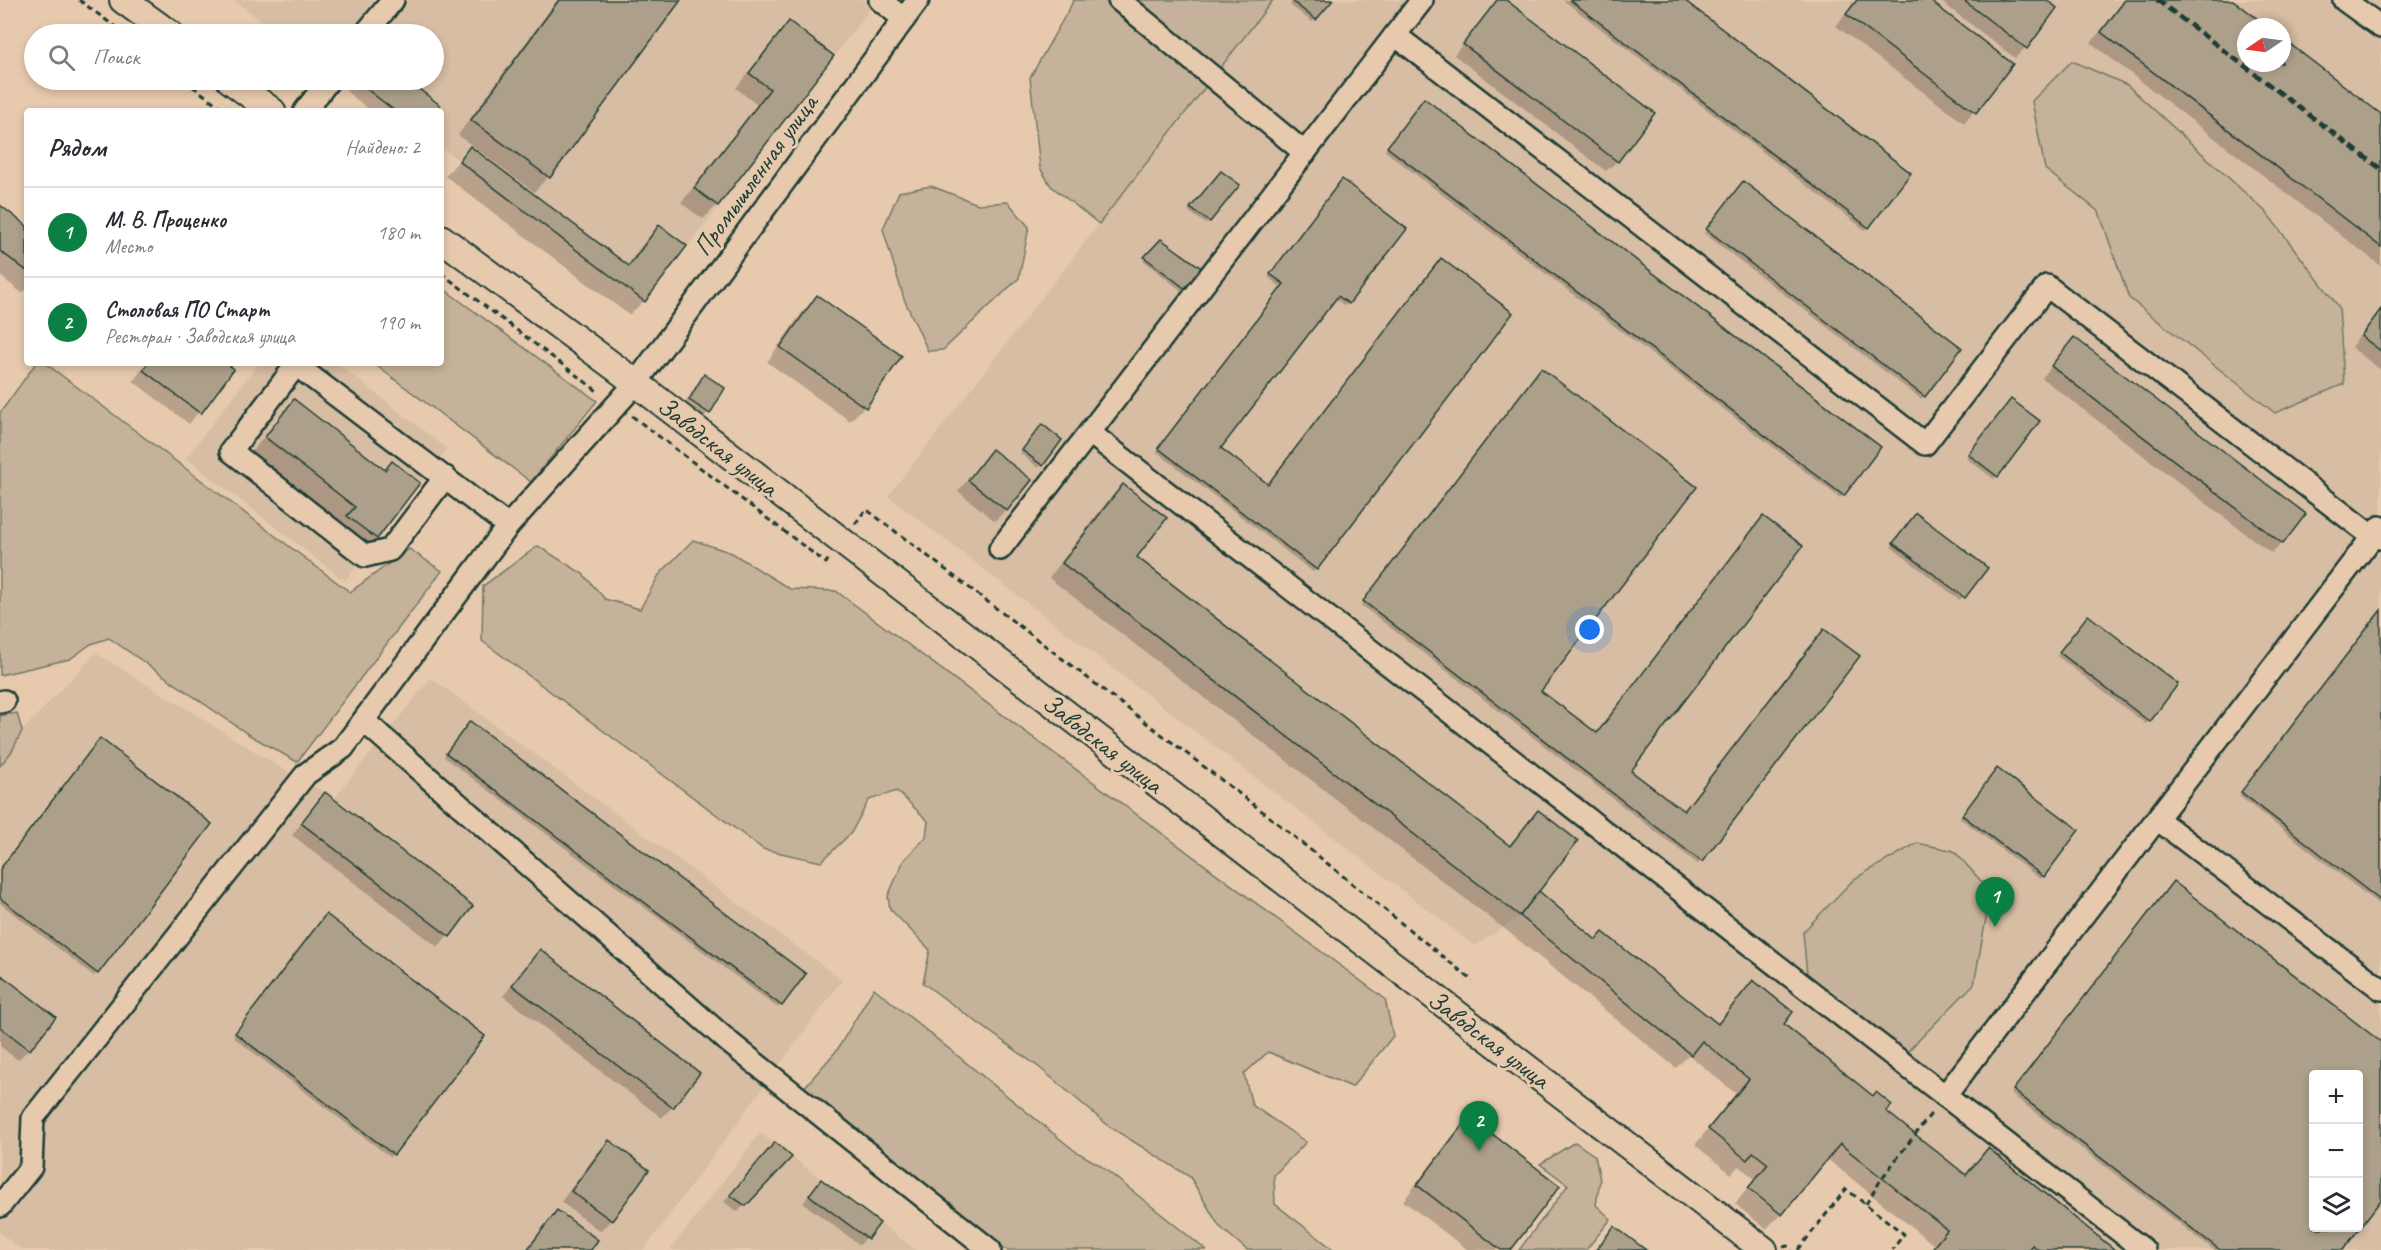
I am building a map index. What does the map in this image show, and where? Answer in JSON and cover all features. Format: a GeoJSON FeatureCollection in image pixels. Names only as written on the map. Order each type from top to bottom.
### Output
{"type":"FeatureCollection","features":[{"type":"Feature","properties":{"kind":"main road"},"geometry":{"type":"LineString","coordinates":[[123,0],[156,24]]}},
{"type":"Feature","properties":{"kind":"main road"},"geometry":{"type":"LineString","coordinates":[[244,90],[268,108]]}},
{"type":"Feature","properties":{"kind":"main road","name":"Заводская улица"},"geometry":{"type":"LineString","coordinates":[[444,240],[636,383],[1764,1250]]}},
{"type":"Feature","properties":{"kind":"street"},"geometry":{"type":"LineString","coordinates":[[373,24],[393,0]]}},
{"type":"Feature","properties":{"kind":"street"},"geometry":{"type":"LineString","coordinates":[[880,0],[904,19]]}},
{"type":"Feature","properties":{"kind":"street","name":"Промышленная улица"},"geometry":{"type":"LineString","coordinates":[[0,1206],[31,1167],[33,1118],[306,774],[343,748],[508,525],[636,383],[918,0]]}},
{"type":"Feature","properties":{"kind":"street"},"geometry":{"type":"LineString","coordinates":[[1119,0],[1305,153]]}},
{"type":"Feature","properties":{"kind":"street"},"geometry":{"type":"LineString","coordinates":[[1000,549],[1422,0]]}},
{"type":"Feature","properties":{"kind":"street"},"geometry":{"type":"LineString","coordinates":[[2344,0],[2381,27]]}},
{"type":"Feature","properties":{"kind":"street"},"geometry":{"type":"LineString","coordinates":[[1395,35],[1925,444],[2047,286],[2378,534],[1945,1096]]}},
{"type":"Feature","properties":{"kind":"street"},"geometry":{"type":"LineString","coordinates":[[307,108],[321,90]]}},
{"type":"Feature","properties":{"kind":"street"},"geometry":{"type":"LineString","coordinates":[[296,366],[231,451],[365,556],[390,550],[445,477]]}},
{"type":"Feature","properties":{"kind":"street"},"geometry":{"type":"LineString","coordinates":[[298,366],[508,525]]}},
{"type":"Feature","properties":{"kind":"street"},"geometry":{"type":"LineString","coordinates":[[1090,433],[2144,1250]]}},
{"type":"Feature","properties":{"kind":"street"},"geometry":{"type":"LineString","coordinates":[[364,721],[730,1043],[990,1250]]}},
{"type":"Feature","properties":{"kind":"street"},"geometry":{"type":"LineString","coordinates":[[2157,819],[2381,990]]}},
{"type":"Feature","properties":{"kind":"path"},"geometry":{"type":"LineString","coordinates":[[79,0],[111,24]]}},
{"type":"Feature","properties":{"kind":"path"},"geometry":{"type":"LineString","coordinates":[[198,90],[222,108]]}},
{"type":"Feature","properties":{"kind":"path"},"geometry":{"type":"LineString","coordinates":[[1866,1204],[1882,1178],[1945,1096]]}},
{"type":"Feature","properties":{"kind":"path"},"geometry":{"type":"LineString","coordinates":[[1798,1250],[1846,1189],[1904,1234],[1892,1250]]}},
{"type":"Feature","properties":{"kind":"shaded area"},"geometry":{"type":"Polygon","coordinates":[[[234,0],[877,0],[645,302],[444,149],[444,108],[391,108],[368,90],[444,90],[444,24],[266,24],[234,0]]]}},
{"type":"Feature","properties":{"kind":"shaded area"},"geometry":{"type":"Polygon","coordinates":[[[1074,0],[1273,0],[1099,224],[1051,186],[1040,168],[1030,78],[1074,0]]]}},
{"type":"Feature","properties":{"kind":"shaded area"},"geometry":{"type":"Polygon","coordinates":[[[1273,0],[2381,0],[2381,1250],[2039,1250],[2032,1245],[2028,1250],[1931,1250],[1947,1230],[1840,1144],[1782,1215],[1748,1188],[1768,1164],[1753,1152],[1747,1160],[1708,1129],[1749,1079],[1702,1041],[1691,1055],[1520,916],[1475,946],[888,496],[1273,0]]]}},
{"type":"Feature","properties":{"kind":"shaded area"},"geometry":{"type":"Polygon","coordinates":[[[2072,61],[2127,85],[2266,212],[2339,307],[2344,384],[2275,413],[2129,298],[2099,212],[2045,169],[2032,101],[2072,61]]]}},
{"type":"Feature","properties":{"kind":"shaded area"},"geometry":{"type":"Polygon","coordinates":[[[931,186],[978,204],[1008,202],[1029,227],[1019,278],[943,350],[928,351],[904,299],[883,229],[899,192],[931,186]]]}},
{"type":"Feature","properties":{"kind":"shaded area"},"geometry":{"type":"Polygon","coordinates":[[[444,289],[597,401],[531,482],[377,366],[444,366],[444,289]]]}},
{"type":"Feature","properties":{"kind":"shaded area"},"geometry":{"type":"Polygon","coordinates":[[[34,366],[49,366],[350,592],[409,549],[442,571],[297,762],[248,734],[109,638],[91,644],[70,659],[0,675],[0,413],[34,366]]]}},
{"type":"Feature","properties":{"kind":"shaded area"},"geometry":{"type":"Polygon","coordinates":[[[257,366],[341,366],[447,449],[345,581],[186,458],[257,366]]]}},
{"type":"Feature","properties":{"kind":"shaded area"},"geometry":{"type":"Polygon","coordinates":[[[693,540],[732,553],[790,589],[836,591],[1385,999],[1393,1036],[1352,1087],[1268,1052],[1244,1074],[1252,1105],[1306,1142],[1274,1175],[1275,1204],[1334,1250],[1247,1250],[1219,1226],[1190,1177],[1110,1127],[1040,1068],[923,983],[930,950],[890,909],[888,896],[904,860],[926,837],[928,821],[897,791],[869,800],[851,833],[821,862],[763,849],[482,641],[483,586],[538,546],[583,574],[605,599],[640,609],[659,575],[693,540]]]}},
{"type":"Feature","properties":{"kind":"shaded area"},"geometry":{"type":"Polygon","coordinates":[[[96,653],[301,780],[325,792],[333,800],[431,678],[842,980],[644,1250],[22,1250],[0,1233],[0,766],[12,751],[22,731],[96,653]]]}},
{"type":"Feature","properties":{"kind":"shaded area"},"geometry":{"type":"Polygon","coordinates":[[[17,713],[22,731],[12,751],[0,766],[0,716],[17,713]]]}},
{"type":"Feature","properties":{"kind":"shaded area"},"geometry":{"type":"Polygon","coordinates":[[[1917,843],[1954,851],[1991,892],[1974,984],[1905,1054],[1886,1042],[1807,975],[1803,932],[1854,879],[1917,843]]]}},
{"type":"Feature","properties":{"kind":"shaded area"},"geometry":{"type":"Polygon","coordinates":[[[874,988],[1075,1151],[1100,1165],[1206,1250],[1007,1250],[803,1089],[837,1050],[874,988]]]}},
{"type":"Feature","properties":{"kind":"shaded area"},"geometry":{"type":"Polygon","coordinates":[[[760,1133],[821,1179],[916,1250],[670,1250],[760,1133]]]}},
{"type":"Feature","properties":{"kind":"shaded area"},"geometry":{"type":"Polygon","coordinates":[[[1575,1142],[1595,1156],[1600,1180],[1596,1205],[1611,1219],[1586,1250],[1519,1250],[1568,1185],[1540,1164],[1575,1142]]]}},
{"type":"Feature","properties":{"kind":"building"},"geometry":{"type":"Polygon","coordinates":[[[559,0],[681,0],[550,178],[471,120],[559,0]]]}},
{"type":"Feature","properties":{"kind":"building"},"geometry":{"type":"Polygon","coordinates":[[[1293,0],[1333,0],[1316,20],[1293,0]]]}},
{"type":"Feature","properties":{"kind":"building"},"geometry":{"type":"Polygon","coordinates":[[[1497,0],[1506,0],[1655,113],[1618,162],[1463,44],[1497,0]]]}},
{"type":"Feature","properties":{"kind":"building"},"geometry":{"type":"Polygon","coordinates":[[[1570,0],[1684,0],[1911,173],[1869,228],[1570,0]]]}},
{"type":"Feature","properties":{"kind":"building"},"geometry":{"type":"Polygon","coordinates":[[[1857,0],[1929,0],[2013,64],[1976,113],[1846,14],[1857,0]]]}},
{"type":"Feature","properties":{"kind":"building"},"geometry":{"type":"Polygon","coordinates":[[[1963,0],[2047,0],[2057,8],[2027,49],[1963,0]]]}},
{"type":"Feature","properties":{"kind":"building"},"geometry":{"type":"Polygon","coordinates":[[[2125,0],[2233,0],[2256,18],[2237,18],[2237,72],[2291,72],[2291,45],[2381,114],[2381,247],[2101,32],[2125,0]]]}},
{"type":"Feature","properties":{"kind":"building"},"geometry":{"type":"Polygon","coordinates":[[[789,21],[834,56],[718,206],[694,188],[770,89],[749,73],[789,21]]]}},
{"type":"Feature","properties":{"kind":"building"},"geometry":{"type":"Polygon","coordinates":[[[368,90],[420,90],[440,105],[438,108],[391,108],[368,90]]]}},
{"type":"Feature","properties":{"kind":"building"},"geometry":{"type":"Polygon","coordinates":[[[1424,98],[1881,447],[1844,496],[1387,147],[1424,98]]]}},
{"type":"Feature","properties":{"kind":"building"},"geometry":{"type":"Polygon","coordinates":[[[470,146],[629,266],[659,225],[687,246],[645,302],[459,161],[470,146]]]}},
{"type":"Feature","properties":{"kind":"building"},"geometry":{"type":"Polygon","coordinates":[[[1221,171],[1240,185],[1210,222],[1190,208],[1221,171]]]}},
{"type":"Feature","properties":{"kind":"building"},"geometry":{"type":"Polygon","coordinates":[[[1342,179],[1407,229],[1349,304],[1338,296],[1221,448],[1268,484],[1441,258],[1513,313],[1317,570],[1158,448],[1284,284],[1270,274],[1342,179]]]}},
{"type":"Feature","properties":{"kind":"building"},"geometry":{"type":"Polygon","coordinates":[[[1743,181],[1962,348],[1925,397],[1706,229],[1743,181]]]}},
{"type":"Feature","properties":{"kind":"building"},"geometry":{"type":"Polygon","coordinates":[[[0,205],[24,224],[24,269],[0,251],[0,205]]]}},
{"type":"Feature","properties":{"kind":"building"},"geometry":{"type":"Polygon","coordinates":[[[1161,239],[1204,270],[1187,290],[1144,257],[1161,239]]]}},
{"type":"Feature","properties":{"kind":"building"},"geometry":{"type":"Polygon","coordinates":[[[817,295],[902,356],[866,408],[780,347],[817,295]]]}},
{"type":"Feature","properties":{"kind":"building"},"geometry":{"type":"Polygon","coordinates":[[[2381,309],[2381,351],[2361,336],[2381,309]]]}},
{"type":"Feature","properties":{"kind":"building"},"geometry":{"type":"Polygon","coordinates":[[[2074,337],[2306,514],[2283,544],[2051,366],[2074,337]]]}},
{"type":"Feature","properties":{"kind":"building"},"geometry":{"type":"Polygon","coordinates":[[[146,366],[230,366],[234,369],[201,414],[143,370],[146,366]]]}},
{"type":"Feature","properties":{"kind":"building"},"geometry":{"type":"Polygon","coordinates":[[[1541,368],[1697,487],[1541,691],[1597,733],[1763,516],[1803,546],[1631,771],[1684,811],[1824,629],[1860,656],[1702,862],[1363,601],[1541,368]]]}},
{"type":"Feature","properties":{"kind":"building"},"geometry":{"type":"Polygon","coordinates":[[[704,374],[725,388],[710,414],[689,400],[704,374]]]}},
{"type":"Feature","properties":{"kind":"building"},"geometry":{"type":"Polygon","coordinates":[[[294,399],[385,470],[392,461],[420,483],[377,539],[347,516],[355,507],[265,437],[294,399]]]}},
{"type":"Feature","properties":{"kind":"building"},"geometry":{"type":"Polygon","coordinates":[[[2011,399],[2040,421],[1998,477],[1968,454],[2011,399]]]}},
{"type":"Feature","properties":{"kind":"building"},"geometry":{"type":"Polygon","coordinates":[[[1042,424],[1062,440],[1043,466],[1022,450],[1042,424]]]}},
{"type":"Feature","properties":{"kind":"building"},"geometry":{"type":"Polygon","coordinates":[[[992,449],[1032,480],[1007,511],[968,480],[992,449]]]}},
{"type":"Feature","properties":{"kind":"building"},"geometry":{"type":"Polygon","coordinates":[[[1123,484],[1167,518],[1137,557],[1510,846],[1538,810],[1578,841],[1520,916],[1062,563],[1123,484]]]}},
{"type":"Feature","properties":{"kind":"building"},"geometry":{"type":"Polygon","coordinates":[[[1916,513],[1988,568],[1965,598],[1893,543],[1916,513]]]}},
{"type":"Feature","properties":{"kind":"building"},"geometry":{"type":"Polygon","coordinates":[[[2381,610],[2381,901],[2241,792],[2381,610]]]}},
{"type":"Feature","properties":{"kind":"building"},"geometry":{"type":"Polygon","coordinates":[[[2088,615],[2178,684],[2150,722],[2059,652],[2088,615]]]}},
{"type":"Feature","properties":{"kind":"building"},"geometry":{"type":"Polygon","coordinates":[[[470,721],[806,974],[782,1006],[446,753],[470,721]]]}},
{"type":"Feature","properties":{"kind":"building"},"geometry":{"type":"Polygon","coordinates":[[[100,738],[212,824],[98,974],[0,898],[0,869],[100,738]]]}},
{"type":"Feature","properties":{"kind":"building"},"geometry":{"type":"Polygon","coordinates":[[[1997,768],[2079,830],[2044,877],[1962,815],[1997,768]]]}},
{"type":"Feature","properties":{"kind":"building"},"geometry":{"type":"Polygon","coordinates":[[[325,792],[473,906],[450,937],[301,823],[325,792]]]}},
{"type":"Feature","properties":{"kind":"building"},"geometry":{"type":"Polygon","coordinates":[[[2173,881],[2381,1042],[2381,1200],[2363,1224],[2363,1070],[2309,1070],[2309,1232],[2357,1232],[2343,1250],[2220,1250],[2013,1090],[2173,881]]]}},
{"type":"Feature","properties":{"kind":"building"},"geometry":{"type":"Polygon","coordinates":[[[1539,891],[1596,940],[1603,932],[1718,1024],[1753,980],[1793,1012],[1784,1024],[1873,1096],[1876,1092],[1892,1105],[1886,1111],[1966,1175],[1988,1148],[2115,1250],[2039,1250],[2032,1245],[2028,1250],[1931,1250],[1947,1230],[1840,1144],[1782,1215],[1748,1188],[1768,1164],[1753,1152],[1747,1160],[1708,1129],[1749,1079],[1702,1041],[1691,1055],[1520,916],[1539,891]]]}},
{"type":"Feature","properties":{"kind":"building"},"geometry":{"type":"Polygon","coordinates":[[[326,914],[485,1036],[394,1155],[235,1033],[326,914]]]}},
{"type":"Feature","properties":{"kind":"building"},"geometry":{"type":"Polygon","coordinates":[[[540,949],[700,1073],[673,1108],[512,985],[540,949]]]}},
{"type":"Feature","properties":{"kind":"building"},"geometry":{"type":"Polygon","coordinates":[[[0,974],[56,1017],[30,1050],[0,1027],[0,974]]]}},
{"type":"Feature","properties":{"kind":"building"},"geometry":{"type":"Polygon","coordinates":[[[1469,1116],[1560,1186],[1511,1250],[1501,1250],[1417,1185],[1469,1116]]]}},
{"type":"Feature","properties":{"kind":"building"},"geometry":{"type":"Polygon","coordinates":[[[609,1140],[649,1170],[612,1221],[571,1191],[609,1140]]]}},
{"type":"Feature","properties":{"kind":"building"},"geometry":{"type":"Polygon","coordinates":[[[775,1142],[792,1157],[746,1206],[730,1195],[775,1142]]]}},
{"type":"Feature","properties":{"kind":"building"},"geometry":{"type":"Polygon","coordinates":[[[821,1179],[880,1223],[868,1239],[809,1195],[821,1179]]]}},
{"type":"Feature","properties":{"kind":"building"},"geometry":{"type":"Polygon","coordinates":[[[557,1210],[598,1240],[591,1250],[527,1250],[557,1210]]]}},
{"type":"Feature","properties":{"kind":"building"},"geometry":{"type":"Polygon","coordinates":[[[1614,1226],[1646,1250],[1596,1250],[1614,1226]]]}},
{"type":"Feature","properties":{"kind":"railway"},"geometry":{"type":"LineString","coordinates":[[2157,0],[2381,169]]}},
{"type":"Feature","properties":{"kind":"place","name":"М. В. Проценко"},"geometry":{"type":"Point","coordinates":[1995,927]}},
{"type":"Feature","properties":{"kind":"place","name":"Столовая ПО Старт"},"geometry":{"type":"Point","coordinates":[1479,1151]}}]}
